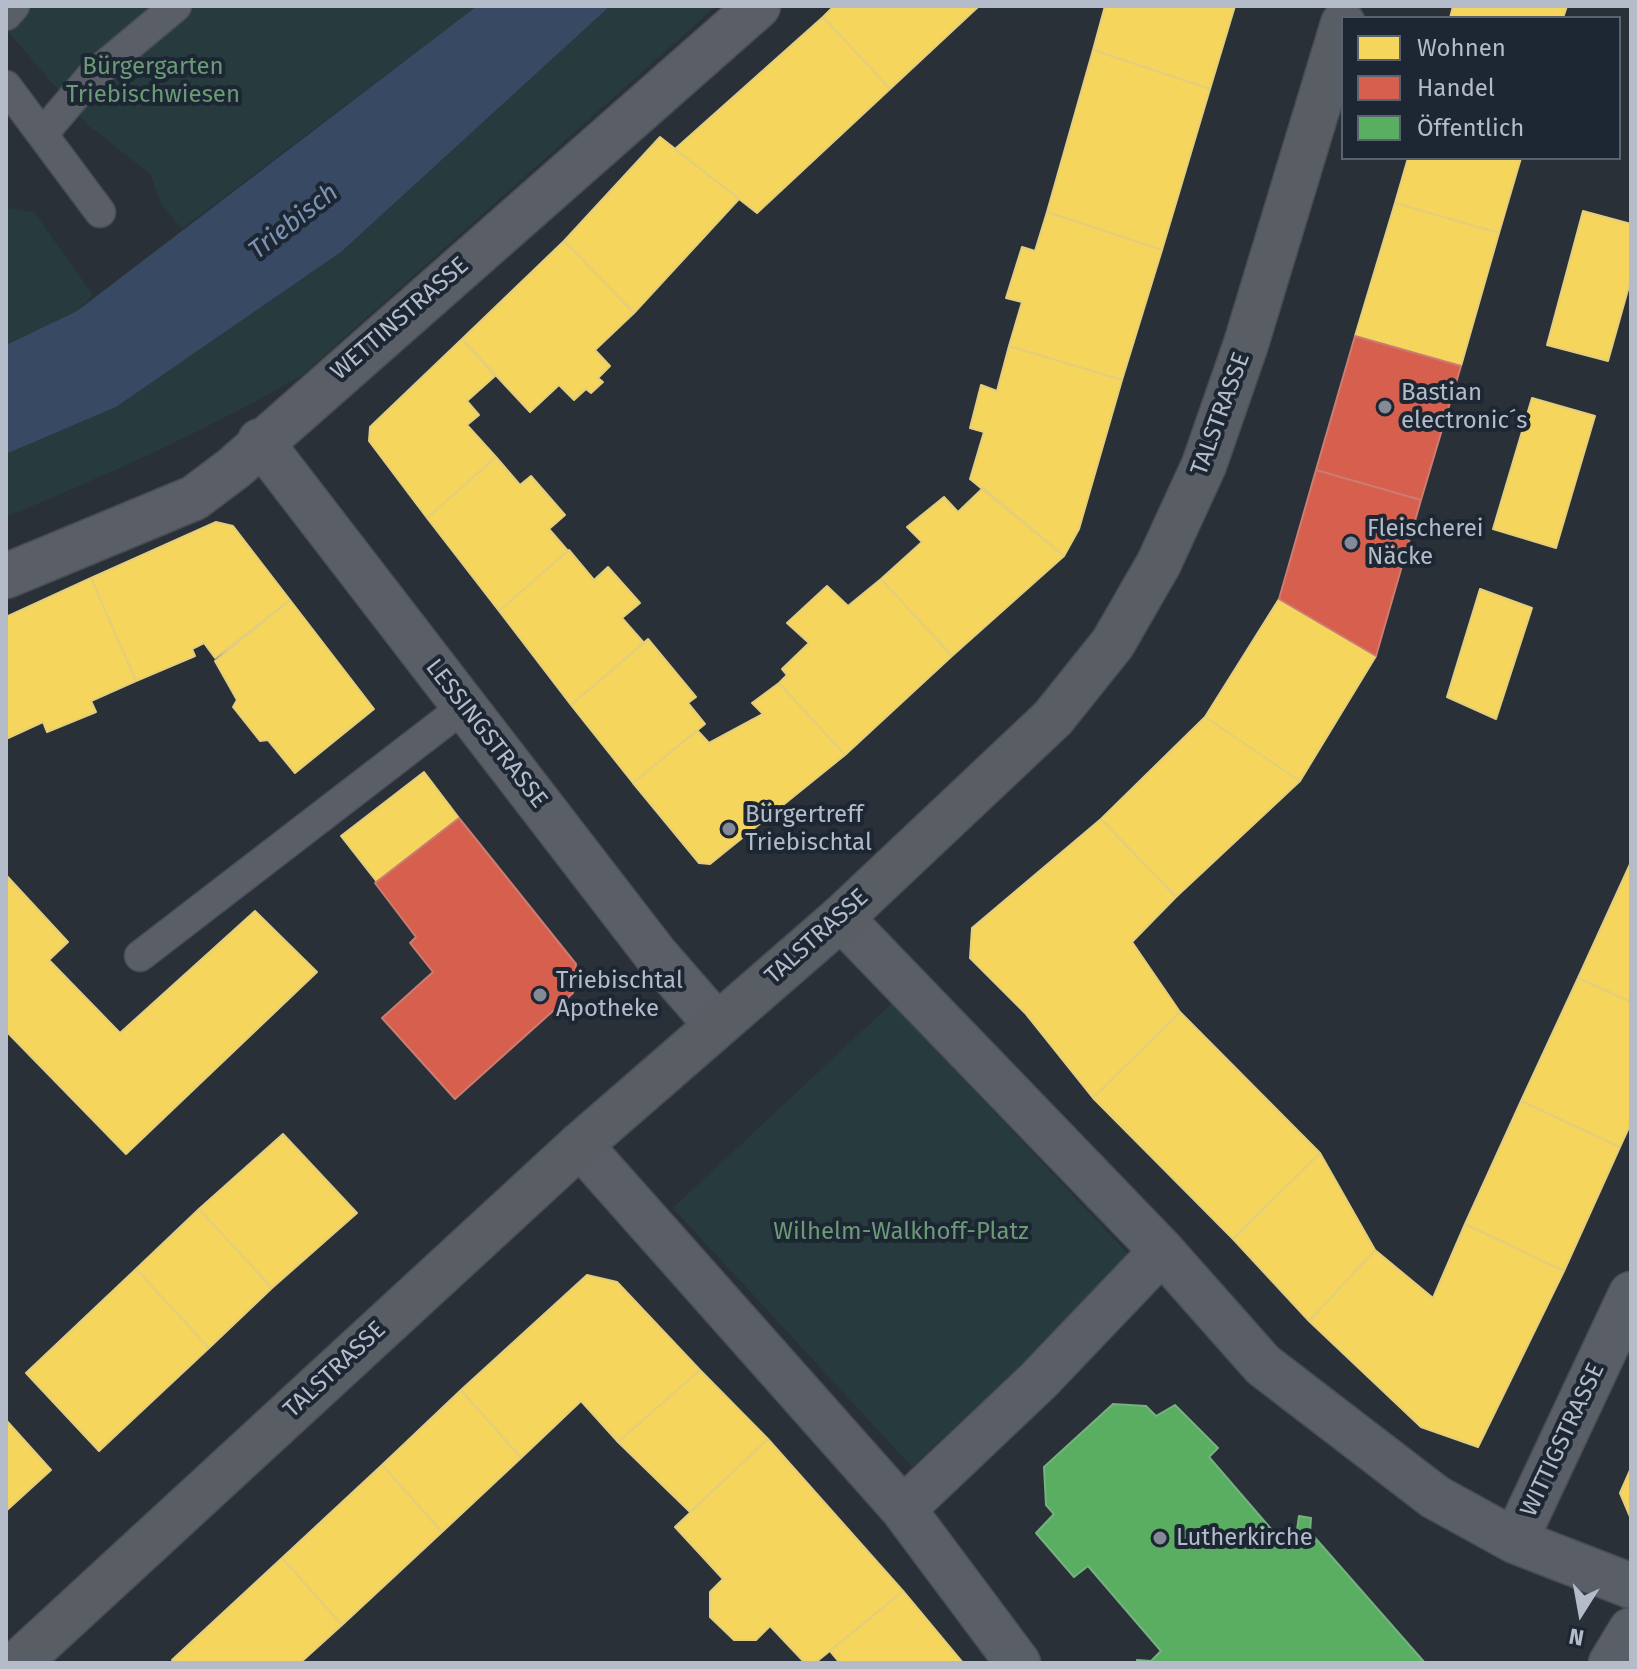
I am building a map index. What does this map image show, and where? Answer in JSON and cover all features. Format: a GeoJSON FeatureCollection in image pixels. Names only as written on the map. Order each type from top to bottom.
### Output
{"type":"FeatureCollection","features":[{"type":"Feature","properties":{"kind":"main road","name":"TALSTRASSE"},"geometry":{"type":"LineString","coordinates":[[18,1663],[580,1145],[841,918],[1053,718],[1113,643],[1159,563],[1204,465],[1241,358],[1341,31]]}},
{"type":"Feature","properties":{"kind":"street","name":"WETTINSTRASSE"},"geometry":{"type":"LineString","coordinates":[[6,576],[194,498],[234,468],[260,441],[758,6]]}},
{"type":"Feature","properties":{"kind":"street","name":"LESSINGSTRASSE"},"geometry":{"type":"LineString","coordinates":[[260,441],[656,955],[716,1024]]}},
{"type":"Feature","properties":{"kind":"street"},"geometry":{"type":"LineString","coordinates":[[841,918],[1162,1251],[1263,1365],[1435,1497],[1515,1541],[1631,1586]]}},
{"type":"Feature","properties":{"kind":"street"},"geometry":{"type":"LineString","coordinates":[[580,1145],[903,1509],[1018,1663]]}},
{"type":"Feature","properties":{"kind":"street"},"geometry":{"type":"LineString","coordinates":[[903,1509],[1038,1381],[1162,1251]]}},
{"type":"Feature","properties":{"kind":"street","name":"WITTIGSTRASSE"},"geometry":{"type":"LineString","coordinates":[[1515,1541],[1631,1294]]}},
{"type":"Feature","properties":{"kind":"street"},"geometry":{"type":"LineString","coordinates":[[1611,1663],[1631,1630]]}},
{"type":"Feature","properties":{"kind":"lane"},"geometry":{"type":"LineString","coordinates":[[6,15],[14,6]]}},
{"type":"Feature","properties":{"kind":"lane"},"geometry":{"type":"LineString","coordinates":[[44,132],[91,77],[176,6]]}},
{"type":"Feature","properties":{"kind":"lane"},"geometry":{"type":"LineString","coordinates":[[6,86],[44,132],[100,212]]}},
{"type":"Feature","properties":{"kind":"lane"},"geometry":{"type":"LineString","coordinates":[[140,956],[465,706]]}},
{"type":"Feature","properties":{"kind":"green space","name":"Bürgergarten Triebischwiesen"},"geometry":{"type":"Polygon","coordinates":[[[6,6],[477,6],[182,229],[160,202],[151,175],[88,125],[6,29],[6,6]]]}},
{"type":"Feature","properties":{"kind":"green space"},"geometry":{"type":"Polygon","coordinates":[[[610,6],[716,6],[301,376],[156,451],[6,517],[6,454],[116,407],[341,252],[610,6]]]}},
{"type":"Feature","properties":{"kind":"green space"},"geometry":{"type":"Polygon","coordinates":[[[6,208],[34,212],[93,295],[77,311],[6,345],[6,208]]]}},
{"type":"Feature","properties":{"kind":"green space","name":"Wilhelm-Walkhoff-Platz"},"geometry":{"type":"Polygon","coordinates":[[[892,1003],[1134,1260],[912,1467],[673,1208],[892,1003]]]}},
{"type":"Feature","properties":{"kind":"water","name":"Triebisch"},"geometry":{"type":"Polygon","coordinates":[[[477,6],[610,6],[341,252],[116,407],[6,454],[6,345],[77,311],[477,6]]]}},
{"type":"Feature","properties":{"kind":"building: Wohnen"},"geometry":{"type":"Polygon","coordinates":[[[834,6],[979,6],[890,89],[823,17],[834,6]]]}},
{"type":"Feature","properties":{"kind":"building: Wohnen"},"geometry":{"type":"Polygon","coordinates":[[[1105,6],[1235,6],[1210,89],[1093,50],[1105,6]]]}},
{"type":"Feature","properties":{"kind":"building: Wohnen"},"geometry":{"type":"Polygon","coordinates":[[[1453,6],[1567,6],[1564,16],[1450,16],[1453,6]]]}},
{"type":"Feature","properties":{"kind":"building: Wohnen"},"geometry":{"type":"Polygon","coordinates":[[[823,17],[890,89],[757,213],[675,149],[823,17]]]}},
{"type":"Feature","properties":{"kind":"building: Wohnen"},"geometry":{"type":"Polygon","coordinates":[[[1093,50],[1210,89],[1162,250],[1047,212],[1093,50]]]}},
{"type":"Feature","properties":{"kind":"building: Wohnen"},"geometry":{"type":"Polygon","coordinates":[[[660,137],[739,199],[634,313],[564,241],[660,137]]]}},
{"type":"Feature","properties":{"kind":"building: Wohnen"},"geometry":{"type":"Polygon","coordinates":[[[1407,160],[1520,160],[1499,233],[1395,203],[1407,160]]]}},
{"type":"Feature","properties":{"kind":"building: Wohnen"},"geometry":{"type":"Polygon","coordinates":[[[1395,203],[1499,233],[1461,366],[1355,336],[1395,203]]]}},
{"type":"Feature","properties":{"kind":"building: Wohnen"},"geometry":{"type":"Polygon","coordinates":[[[1583,211],[1631,224],[1631,279],[1608,361],[1547,345],[1583,211]]]}},
{"type":"Feature","properties":{"kind":"building: Wohnen"},"geometry":{"type":"Polygon","coordinates":[[[1047,212],[1162,250],[1122,380],[1009,346],[1022,302],[1006,298],[1022,247],[1035,251],[1047,212]]]}},
{"type":"Feature","properties":{"kind":"building: Wohnen"},"geometry":{"type":"Polygon","coordinates":[[[564,241],[634,313],[595,350],[610,366],[598,378],[603,382],[591,393],[586,389],[574,400],[559,385],[530,412],[462,339],[564,241]]]}},
{"type":"Feature","properties":{"kind":"building: Wohnen"},"geometry":{"type":"Polygon","coordinates":[[[462,339],[495,376],[467,401],[479,415],[467,425],[496,457],[427,518],[369,441],[370,427],[462,339]]]}},
{"type":"Feature","properties":{"kind":"building: Wohnen"},"geometry":{"type":"Polygon","coordinates":[[[1009,346],[1122,380],[1079,529],[1064,556],[970,479],[984,432],[970,428],[981,385],[997,391],[1009,346]]]}},
{"type":"Feature","properties":{"kind":"building: Wohnen"},"geometry":{"type":"Polygon","coordinates":[[[1532,398],[1595,416],[1556,548],[1493,529],[1532,398]]]}},
{"type":"Feature","properties":{"kind":"building: Wohnen"},"geometry":{"type":"Polygon","coordinates":[[[496,457],[520,485],[531,476],[565,515],[549,529],[568,551],[499,611],[427,518],[496,457]]]}},
{"type":"Feature","properties":{"kind":"building: Wohnen"},"geometry":{"type":"Polygon","coordinates":[[[983,488],[1064,556],[952,656],[881,579],[922,542],[907,527],[944,497],[958,512],[983,488]]]}},
{"type":"Feature","properties":{"kind":"building: Wohnen"},"geometry":{"type":"Polygon","coordinates":[[[216,522],[233,526],[290,600],[215,658],[204,643],[192,649],[195,656],[136,681],[91,578],[216,522]]]}},
{"type":"Feature","properties":{"kind":"building: Wohnen"},"geometry":{"type":"Polygon","coordinates":[[[569,550],[594,580],[608,567],[640,603],[622,618],[644,643],[571,705],[499,611],[569,550]]]}},
{"type":"Feature","properties":{"kind":"building: Wohnen"},"geometry":{"type":"Polygon","coordinates":[[[91,578],[136,681],[91,701],[96,712],[47,732],[43,722],[6,739],[6,617],[91,578]]]}},
{"type":"Feature","properties":{"kind":"building: Wohnen"},"geometry":{"type":"Polygon","coordinates":[[[881,579],[952,656],[845,755],[779,683],[787,675],[782,669],[809,643],[787,623],[827,586],[848,606],[881,579]]]}},
{"type":"Feature","properties":{"kind":"building: Wohnen"},"geometry":{"type":"Polygon","coordinates":[[[1480,589],[1532,608],[1496,719],[1447,697],[1480,589]]]}},
{"type":"Feature","properties":{"kind":"building: Wohnen"},"geometry":{"type":"Polygon","coordinates":[[[1279,599],[1376,656],[1300,781],[1205,717],[1279,599]]]}},
{"type":"Feature","properties":{"kind":"building: Wohnen"},"geometry":{"type":"Polygon","coordinates":[[[290,600],[374,709],[295,773],[268,740],[260,741],[233,707],[237,700],[215,661],[290,600]]]}},
{"type":"Feature","properties":{"kind":"building: Wohnen"},"geometry":{"type":"Polygon","coordinates":[[[648,639],[696,697],[688,703],[705,724],[633,783],[571,705],[648,639]]]}},
{"type":"Feature","properties":{"kind":"building: Wohnen"},"geometry":{"type":"Polygon","coordinates":[[[779,683],[845,755],[710,864],[699,863],[633,783],[697,730],[709,743],[763,714],[752,703],[779,683]]]}},
{"type":"Feature","properties":{"kind":"building: Wohnen"},"geometry":{"type":"Polygon","coordinates":[[[1205,717],[1300,781],[1176,897],[1101,819],[1205,717]]]}},
{"type":"Feature","properties":{"kind":"building: Wohnen"},"geometry":{"type":"Polygon","coordinates":[[[424,772],[459,818],[377,882],[341,836],[424,772]]]}},
{"type":"Feature","properties":{"kind":"building: Wohnen"},"geometry":{"type":"Polygon","coordinates":[[[1101,819],[1176,897],[1132,942],[1180,1012],[1093,1098],[1025,1013],[970,958],[972,928],[1101,819]]]}},
{"type":"Feature","properties":{"kind":"building: Wohnen"},"geometry":{"type":"Polygon","coordinates":[[[1631,862],[1631,1002],[1578,978],[1631,862]]]}},
{"type":"Feature","properties":{"kind":"building: Wohnen"},"geometry":{"type":"Polygon","coordinates":[[[6,875],[68,942],[49,960],[120,1033],[255,911],[317,972],[126,1154],[6,1031],[6,875]]]}},
{"type":"Feature","properties":{"kind":"building: Wohnen"},"geometry":{"type":"Polygon","coordinates":[[[1578,978],[1631,1002],[1631,1123],[1620,1147],[1521,1101],[1578,978]]]}},
{"type":"Feature","properties":{"kind":"building: Wohnen"},"geometry":{"type":"Polygon","coordinates":[[[1180,1012],[1320,1153],[1233,1239],[1093,1098],[1180,1012]]]}},
{"type":"Feature","properties":{"kind":"building: Wohnen"},"geometry":{"type":"Polygon","coordinates":[[[1521,1101],[1620,1147],[1564,1271],[1465,1224],[1521,1101]]]}},
{"type":"Feature","properties":{"kind":"building: Wohnen"},"geometry":{"type":"Polygon","coordinates":[[[283,1134],[357,1213],[272,1288],[199,1209],[283,1134]]]}},
{"type":"Feature","properties":{"kind":"building: Wohnen"},"geometry":{"type":"Polygon","coordinates":[[[1320,1153],[1375,1250],[1309,1321],[1233,1239],[1320,1153]]]}},
{"type":"Feature","properties":{"kind":"building: Wohnen"},"geometry":{"type":"Polygon","coordinates":[[[199,1209],[272,1288],[209,1348],[136,1269],[199,1209]]]}},
{"type":"Feature","properties":{"kind":"building: Wohnen"},"geometry":{"type":"Polygon","coordinates":[[[1465,1224],[1564,1271],[1478,1447],[1421,1427],[1309,1321],[1375,1250],[1433,1298],[1465,1224]]]}},
{"type":"Feature","properties":{"kind":"building: Wohnen"},"geometry":{"type":"Polygon","coordinates":[[[136,1269],[209,1348],[99,1451],[26,1373],[136,1269]]]}},
{"type":"Feature","properties":{"kind":"building: Wohnen"},"geometry":{"type":"Polygon","coordinates":[[[587,1275],[617,1282],[700,1370],[618,1442],[581,1401],[521,1458],[461,1390],[587,1275]]]}},
{"type":"Feature","properties":{"kind":"building: Wohnen"},"geometry":{"type":"Polygon","coordinates":[[[700,1370],[768,1439],[690,1512],[618,1442],[700,1370]]]}},
{"type":"Feature","properties":{"kind":"building: Wohnen"},"geometry":{"type":"Polygon","coordinates":[[[461,1390],[521,1458],[442,1532],[382,1465],[461,1390]]]}},
{"type":"Feature","properties":{"kind":"building: Wohnen"},"geometry":{"type":"Polygon","coordinates":[[[6,1420],[51,1470],[6,1511],[6,1420]]]}},
{"type":"Feature","properties":{"kind":"building: Wohnen"},"geometry":{"type":"Polygon","coordinates":[[[768,1439],[903,1591],[815,1663],[805,1663],[770,1626],[756,1640],[734,1640],[710,1617],[710,1592],[723,1579],[675,1527],[768,1439]]]}},
{"type":"Feature","properties":{"kind":"building: Wohnen"},"geometry":{"type":"Polygon","coordinates":[[[382,1465],[442,1532],[342,1625],[282,1558],[382,1465]]]}},
{"type":"Feature","properties":{"kind":"building: Wohnen"},"geometry":{"type":"Polygon","coordinates":[[[1631,1468],[1631,1519],[1620,1493],[1631,1468]]]}},
{"type":"Feature","properties":{"kind":"building: Wohnen"},"geometry":{"type":"Polygon","coordinates":[[[282,1558],[342,1625],[300,1663],[175,1663],[172,1660],[282,1558]]]}},
{"type":"Feature","properties":{"kind":"building: Wohnen"},"geometry":{"type":"Polygon","coordinates":[[[903,1591],[963,1663],[840,1663],[830,1651],[903,1591]]]}},
{"type":"Feature","properties":{"kind":"building: Handel"},"geometry":{"type":"Polygon","coordinates":[[[1355,336],[1461,366],[1421,500],[1316,470],[1355,336]]]}},
{"type":"Feature","properties":{"kind":"building: Handel"},"geometry":{"type":"Polygon","coordinates":[[[1316,470],[1421,500],[1376,656],[1279,599],[1316,470]]]}},
{"type":"Feature","properties":{"kind":"building: Handel"},"geometry":{"type":"Polygon","coordinates":[[[459,818],[576,964],[573,993],[455,1099],[382,1018],[433,972],[410,943],[416,937],[375,883],[459,818]]]}},
{"type":"Feature","properties":{"kind":"building: Öffentlich","name":"Lutherkirche"},"geometry":{"type":"Polygon","coordinates":[[[1113,1404],[1146,1406],[1156,1416],[1175,1405],[1218,1448],[1209,1457],[1284,1544],[1297,1530],[1299,1516],[1311,1518],[1310,1532],[1425,1663],[1137,1663],[1137,1660],[1151,1661],[1161,1651],[1088,1566],[1074,1577],[1036,1533],[1054,1514],[1046,1505],[1044,1467],[1113,1404]]]}},
{"type":"Feature","properties":{"kind":"place","name":"Bastian electronic´s"},"geometry":{"type":"Point","coordinates":[1385,407]}},
{"type":"Feature","properties":{"kind":"place","name":"Fleischerei Näcke"},"geometry":{"type":"Point","coordinates":[1351,543]}},
{"type":"Feature","properties":{"kind":"place","name":"Bürgertreff Triebischtal"},"geometry":{"type":"Point","coordinates":[729,829]}},
{"type":"Feature","properties":{"kind":"place","name":"Triebischtal Apotheke"},"geometry":{"type":"Point","coordinates":[540,995]}},
{"type":"Feature","properties":{"kind":"place","name":"Lutherkirche"},"geometry":{"type":"Point","coordinates":[1160,1538]}}]}
